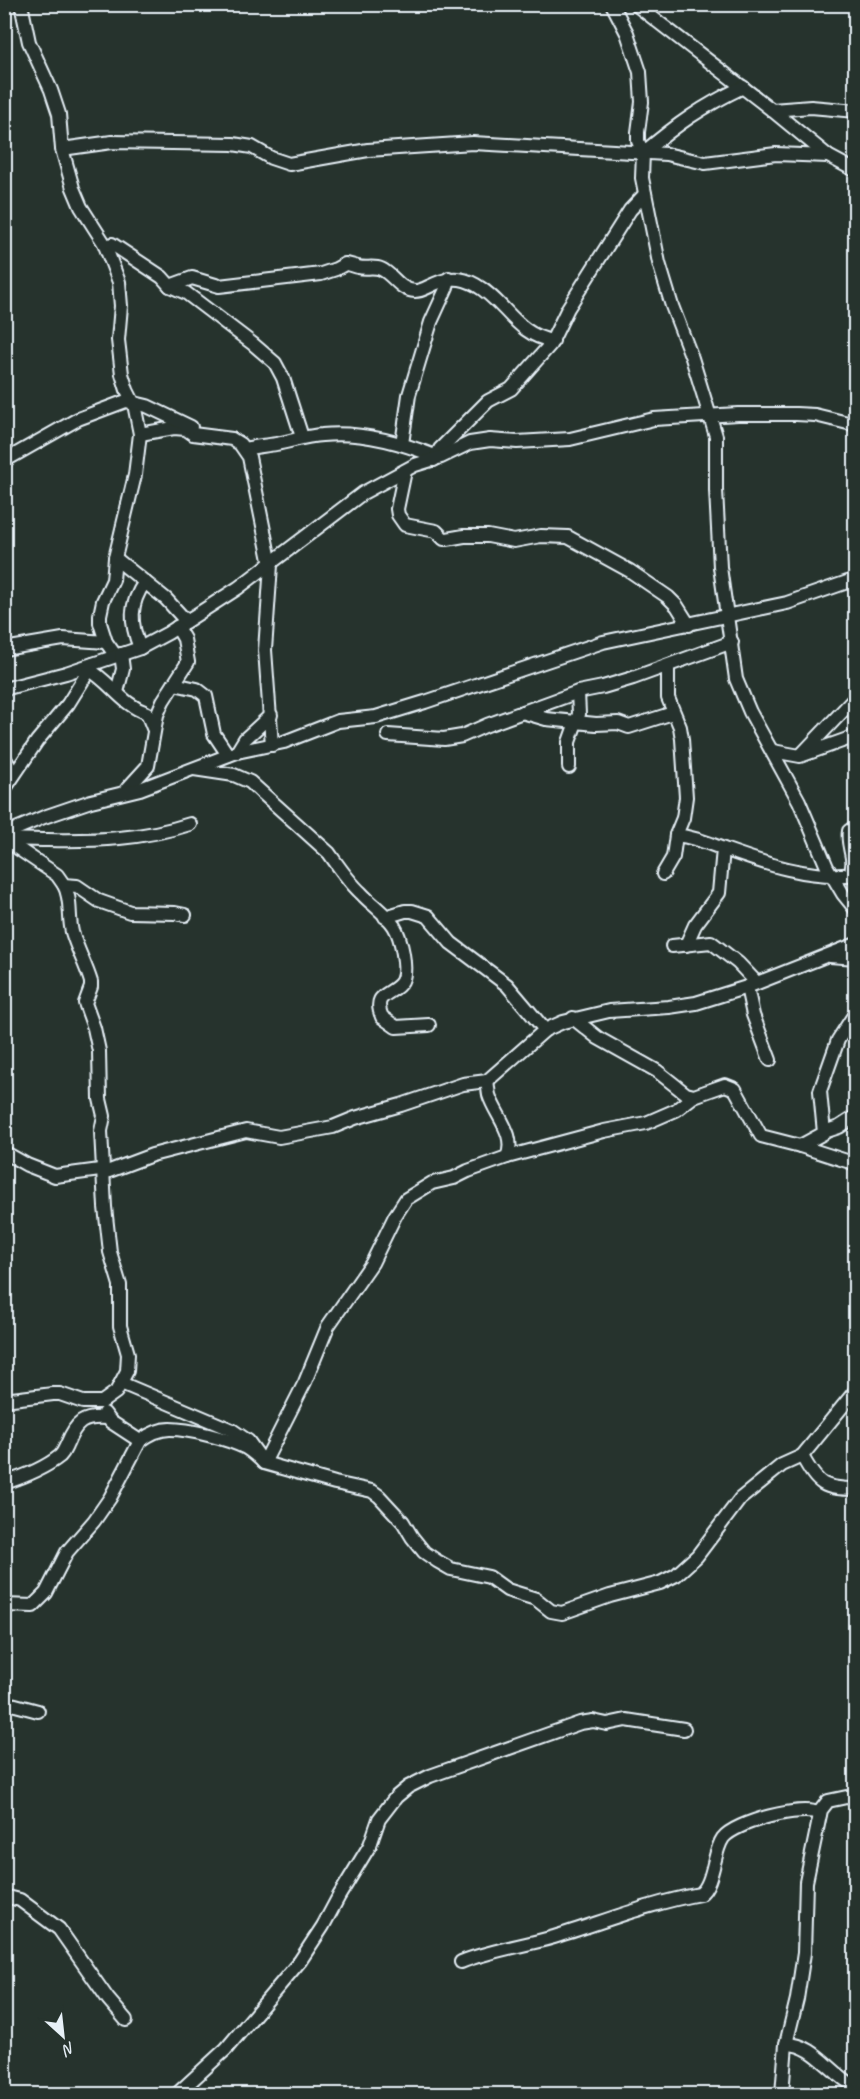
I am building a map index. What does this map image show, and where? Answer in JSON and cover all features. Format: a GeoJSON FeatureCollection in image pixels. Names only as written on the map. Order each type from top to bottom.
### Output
{"type":"FeatureCollection","features":[{"type":"Feature","properties":{"kind":"street"},"geometry":{"type":"LineString","coordinates":[[21,4],[29,42],[51,90],[58,114],[62,149],[68,174],[77,198],[104,243],[117,274],[121,306],[118,340],[122,374],[134,404],[140,434],[135,475],[115,558],[113,580],[103,601],[100,615],[106,642],[119,655],[123,669],[117,692]]}},
{"type":"Feature","properties":{"kind":"street"},"geometry":{"type":"LineString","coordinates":[[612,4],[627,33],[640,72],[642,102],[638,141],[643,153],[642,178],[664,278],[716,436],[720,567],[736,679],[750,712],[806,816],[822,856],[843,894],[855,910]]}},
{"type":"Feature","properties":{"kind":"street"},"geometry":{"type":"LineString","coordinates":[[635,4],[828,156],[855,171]]}},
{"type":"Feature","properties":{"kind":"street"},"geometry":{"type":"LineString","coordinates":[[643,153],[699,110],[743,87]]}},
{"type":"Feature","properties":{"kind":"street"},"geometry":{"type":"LineString","coordinates":[[772,110],[811,107],[855,111]]}},
{"type":"Feature","properties":{"kind":"street"},"geometry":{"type":"LineString","coordinates":[[62,149],[112,142],[233,144],[252,147],[271,158],[289,164],[368,150],[473,143],[672,155],[705,163],[776,153],[828,156]]}},
{"type":"Feature","properties":{"kind":"street"},"geometry":{"type":"LineString","coordinates":[[434,458],[480,408],[511,389],[553,341],[568,308],[630,210],[645,194]]}},
{"type":"Feature","properties":{"kind":"street"},"geometry":{"type":"LineString","coordinates":[[112,244],[162,277],[170,286],[194,299],[275,363],[283,378],[302,438]]}},
{"type":"Feature","properties":{"kind":"street"},"geometry":{"type":"LineString","coordinates":[[170,286],[192,278],[219,286],[321,274],[345,264],[360,268],[377,267],[384,270],[400,286],[413,291],[420,291],[449,278],[458,278],[475,285],[494,298],[518,325],[553,341]]}},
{"type":"Feature","properties":{"kind":"street"},"geometry":{"type":"LineString","coordinates":[[402,444],[409,395],[431,322],[449,278]]}},
{"type":"Feature","properties":{"kind":"street"},"geometry":{"type":"LineString","coordinates":[[4,460],[93,412],[126,401],[147,406],[187,424],[192,428],[193,434]]}},
{"type":"Feature","properties":{"kind":"street"},"geometry":{"type":"LineString","coordinates":[[4,689],[90,666],[140,648],[182,624],[271,565],[363,493],[405,471],[470,443],[570,439],[654,418],[796,414],[855,425]]}},
{"type":"Feature","properties":{"kind":"street"},"geometry":{"type":"LineString","coordinates":[[140,434],[174,428],[186,429],[193,434],[232,440],[244,449],[252,469],[271,565],[264,650],[272,745]]}},
{"type":"Feature","properties":{"kind":"street"},"geometry":{"type":"LineString","coordinates":[[244,449],[302,438],[337,435],[402,444],[434,458]]}},
{"type":"Feature","properties":{"kind":"street"},"geometry":{"type":"LineString","coordinates":[[405,471],[397,509],[405,525],[436,531],[447,539],[488,536],[514,541],[541,536],[568,537],[630,572],[668,597],[678,606],[689,625]]}},
{"type":"Feature","properties":{"kind":"street"},"geometry":{"type":"LineString","coordinates":[[115,558],[166,599],[182,624],[188,662],[163,701],[153,728],[152,754],[148,766],[127,789]]}},
{"type":"Feature","properties":{"kind":"street"},"geometry":{"type":"LineString","coordinates":[[5,838],[44,817],[91,801],[140,789],[232,753],[292,740],[338,721],[356,717],[376,717],[603,642],[787,603],[855,579]]}},
{"type":"Feature","properties":{"kind":"street"},"geometry":{"type":"LineString","coordinates":[[140,648],[131,615],[136,596],[145,582]]}},
{"type":"Feature","properties":{"kind":"street"},"geometry":{"type":"LineString","coordinates":[[4,649],[63,639],[106,642]]}},
{"type":"Feature","properties":{"kind":"street"},"geometry":{"type":"LineString","coordinates":[[388,735],[454,738],[578,692],[603,687],[668,666],[732,642]]}},
{"type":"Feature","properties":{"kind":"street"},"geometry":{"type":"LineString","coordinates":[[90,666],[132,706],[147,713],[153,728]]}},
{"type":"Feature","properties":{"kind":"street"},"geometry":{"type":"LineString","coordinates":[[4,790],[37,741],[68,704],[90,666]]}},
{"type":"Feature","properties":{"kind":"street"},"geometry":{"type":"LineString","coordinates":[[663,873],[672,857],[676,835],[686,808],[682,739],[680,727],[668,698],[668,666]]}},
{"type":"Feature","properties":{"kind":"street"},"geometry":{"type":"LineString","coordinates":[[174,684],[198,688],[206,696],[213,734],[232,753]]}},
{"type":"Feature","properties":{"kind":"street"},"geometry":{"type":"LineString","coordinates":[[569,767],[569,742],[578,721],[578,692]]}},
{"type":"Feature","properties":{"kind":"street"},"geometry":{"type":"LineString","coordinates":[[800,756],[855,697]]}},
{"type":"Feature","properties":{"kind":"street"},"geometry":{"type":"LineString","coordinates":[[522,712],[536,717],[596,724],[618,723],[635,727],[673,713]]}},
{"type":"Feature","properties":{"kind":"street"},"geometry":{"type":"LineString","coordinates":[[232,753],[271,715]]}},
{"type":"Feature","properties":{"kind":"street"},"geometry":{"type":"LineString","coordinates":[[773,751],[800,756],[855,736]]}},
{"type":"Feature","properties":{"kind":"street"},"geometry":{"type":"LineString","coordinates":[[4,757],[14,774]]}},
{"type":"Feature","properties":{"kind":"street"},"geometry":{"type":"LineString","coordinates":[[194,769],[234,776],[250,782],[306,835],[329,853],[348,879],[391,922],[399,935],[404,975],[399,985],[382,997],[379,1003],[380,1013],[384,1020],[396,1027],[429,1025]]}},
{"type":"Feature","properties":{"kind":"street"},"geometry":{"type":"LineString","coordinates":[[5,838],[108,839],[169,831],[190,824]]}},
{"type":"Feature","properties":{"kind":"street"},"geometry":{"type":"LineString","coordinates":[[676,835],[698,839],[788,870],[834,877],[853,874],[853,856],[848,837],[849,831],[855,826]]}},
{"type":"Feature","properties":{"kind":"street"},"geometry":{"type":"LineString","coordinates":[[4,1400],[60,1394],[83,1402],[102,1402],[117,1392],[127,1371],[128,1354],[120,1326],[120,1285],[110,1252],[105,1207],[101,1131],[104,1116],[100,1099],[99,1051],[85,1001],[91,982],[72,931],[68,908],[69,893],[57,875],[5,838]]}},
{"type":"Feature","properties":{"kind":"street"},"geometry":{"type":"LineString","coordinates":[[686,945],[700,918],[719,893],[723,849]]}},
{"type":"Feature","properties":{"kind":"street"},"geometry":{"type":"LineString","coordinates":[[64,885],[77,886],[99,901],[130,912],[185,915]]}},
{"type":"Feature","properties":{"kind":"street"},"geometry":{"type":"LineString","coordinates":[[385,917],[405,911],[428,916],[452,943],[507,985],[545,1030]]}},
{"type":"Feature","properties":{"kind":"street"},"geometry":{"type":"LineString","coordinates":[[672,946],[711,942],[738,963],[751,985],[753,1015],[770,1060]]}},
{"type":"Feature","properties":{"kind":"street"},"geometry":{"type":"LineString","coordinates":[[104,1173],[144,1157],[246,1131],[279,1137],[333,1126],[463,1084],[487,1081],[545,1030],[573,1018],[609,1011],[685,1005],[751,985],[855,944]]}},
{"type":"Feature","properties":{"kind":"street"},"geometry":{"type":"LineString","coordinates":[[828,955],[855,958]]}},
{"type":"Feature","properties":{"kind":"street"},"geometry":{"type":"LineString","coordinates":[[824,1132],[820,1091],[838,1040],[855,1012]]}},
{"type":"Feature","properties":{"kind":"street"},"geometry":{"type":"LineString","coordinates":[[573,1018],[598,1038],[657,1071],[686,1094],[694,1096]]}},
{"type":"Feature","properties":{"kind":"street"},"geometry":{"type":"LineString","coordinates":[[487,1081],[488,1093],[504,1123],[509,1138],[511,1148],[507,1157]]}},
{"type":"Feature","properties":{"kind":"street"},"geometry":{"type":"LineString","coordinates":[[264,1463],[305,1383],[328,1326],[372,1263],[406,1199],[432,1184],[454,1178],[507,1157],[604,1131],[646,1123],[676,1110],[694,1096],[725,1085],[732,1087],[738,1093],[761,1137],[800,1146],[855,1164]]}},
{"type":"Feature","properties":{"kind":"street"},"geometry":{"type":"LineString","coordinates":[[800,1146],[822,1136],[824,1132],[839,1127],[855,1116]]}},
{"type":"Feature","properties":{"kind":"street"},"geometry":{"type":"LineString","coordinates":[[4,1152],[27,1165],[55,1176],[100,1170],[104,1173]]}},
{"type":"Feature","properties":{"kind":"street"},"geometry":{"type":"LineString","coordinates":[[121,1383],[232,1430],[248,1441],[264,1463]]}},
{"type":"Feature","properties":{"kind":"street"},"geometry":{"type":"LineString","coordinates":[[4,1605],[33,1605],[45,1593],[67,1552],[94,1521],[115,1491],[140,1441],[158,1431],[178,1430],[234,1442],[252,1451],[264,1463],[335,1484],[372,1491],[403,1522],[424,1552],[436,1561],[451,1569],[489,1577],[507,1590],[536,1599],[551,1611],[562,1613],[676,1575],[697,1556],[740,1499],[782,1465],[802,1456],[855,1390]]}},
{"type":"Feature","properties":{"kind":"street"},"geometry":{"type":"LineString","coordinates":[[102,1402],[105,1404],[104,1411],[107,1418],[140,1441]]}},
{"type":"Feature","properties":{"kind":"street"},"geometry":{"type":"LineString","coordinates":[[4,1483],[26,1476],[59,1456],[64,1451],[77,1424],[91,1418],[107,1418]]}},
{"type":"Feature","properties":{"kind":"street"},"geometry":{"type":"LineString","coordinates":[[802,1456],[819,1481],[832,1489],[855,1489]]}},
{"type":"Feature","properties":{"kind":"street"},"geometry":{"type":"LineString","coordinates":[[4,1702],[38,1711]]}},
{"type":"Feature","properties":{"kind":"street"},"geometry":{"type":"LineString","coordinates":[[177,2094],[226,2049],[300,1960],[323,1926],[370,1845],[379,1819],[396,1797],[408,1787],[430,1776],[580,1723],[593,1721],[607,1724],[626,1720],[684,1728]]}},
{"type":"Feature","properties":{"kind":"street"},"geometry":{"type":"LineString","coordinates":[[782,2094],[786,2044],[802,1971],[806,1882],[820,1814],[823,1805],[828,1801],[855,1795]]}},
{"type":"Feature","properties":{"kind":"street"},"geometry":{"type":"LineString","coordinates":[[461,1962],[494,1951],[547,1939],[628,1912],[700,1894],[706,1887],[725,1835],[740,1826],[793,1811],[809,1810],[820,1814]]}},
{"type":"Feature","properties":{"kind":"street"},"geometry":{"type":"LineString","coordinates":[[4,1896],[20,1900],[59,1929],[108,1999],[126,2020]]}},
{"type":"Feature","properties":{"kind":"street"},"geometry":{"type":"LineString","coordinates":[[786,2044],[804,2047],[821,2059],[836,2075],[855,2087]]}}]}
